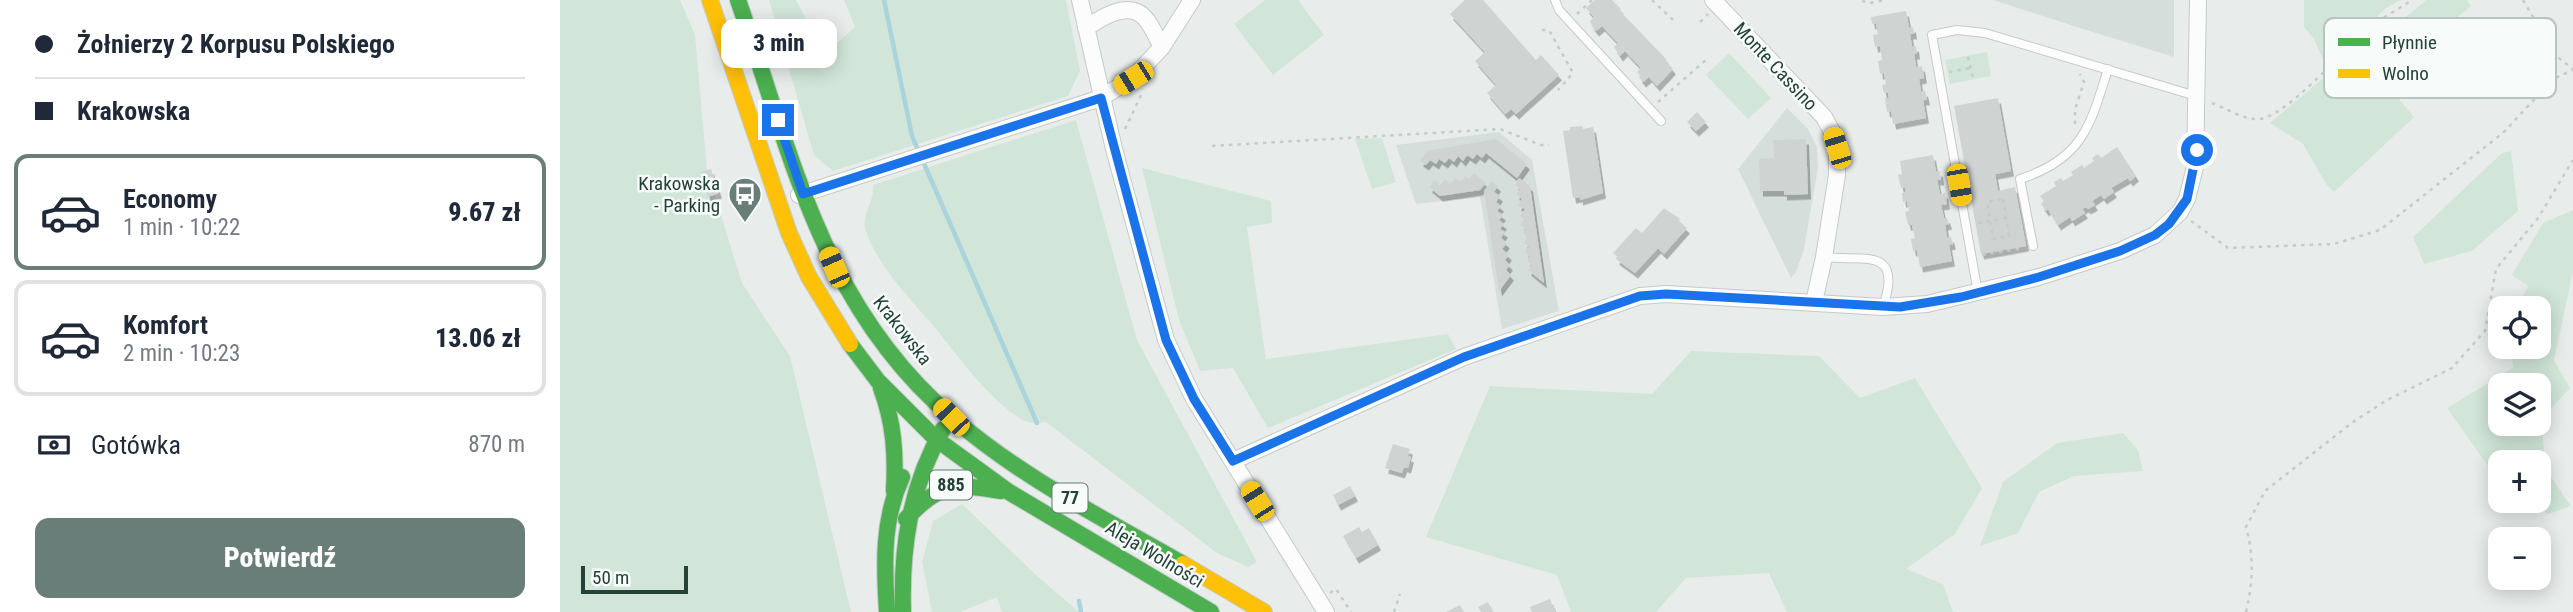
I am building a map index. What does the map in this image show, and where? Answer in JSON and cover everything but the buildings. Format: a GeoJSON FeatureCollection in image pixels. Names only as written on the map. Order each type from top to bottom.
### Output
{"type":"FeatureCollection","features":[{"type":"Feature","properties":{"kind":"main road","name":"77"},"geometry":{"type":"LineString","coordinates":[[710,0],[778,204],[809,277],[842,333],[878,381]]}},
{"type":"Feature","properties":{"kind":"main road","name":"Krakowska"},"geometry":{"type":"LineString","coordinates":[[738,0],[803,194],[834,267],[866,319],[902,366],[951,417]]}},
{"type":"Feature","properties":{"kind":"main road","name":"885"},"geometry":{"type":"LineString","coordinates":[[878,381],[893,417],[896,444],[894,491]]}},
{"type":"Feature","properties":{"kind":"main road","name":"Aleja Wolności"},"geometry":{"type":"LineString","coordinates":[[878,381],[936,439],[1009,492],[1211,612]]}},
{"type":"Feature","properties":{"kind":"main road","name":"885"},"geometry":{"type":"LineString","coordinates":[[903,612],[906,519],[918,477],[931,455],[936,439],[951,417]]}},
{"type":"Feature","properties":{"kind":"main road","name":"Aleja Wolności"},"geometry":{"type":"LineString","coordinates":[[951,417],[1003,456],[1060,493],[1264,612]]}},
{"type":"Feature","properties":{"kind":"main road","name":"885"},"geometry":{"type":"LineString","coordinates":[[887,612],[884,570],[886,519],[894,491],[912,458],[936,439]]}},
{"type":"Feature","properties":{"kind":"main road","name":"885"},"geometry":{"type":"LineString","coordinates":[[906,519],[934,491],[948,485],[1009,492]]}},
{"type":"Feature","properties":{"kind":"street"},"geometry":{"type":"LineString","coordinates":[[1080,0],[1101,98],[1166,340],[1194,399],[1326,612]]}},
{"type":"Feature","properties":{"kind":"street"},"geometry":{"type":"LineString","coordinates":[[778,204],[1101,98],[1133,78],[1162,47],[1192,0]]}},
{"type":"Feature","properties":{"kind":"street"},"geometry":{"type":"LineString","coordinates":[[1233,461],[1464,357],[1640,296],[1666,294],[1883,307],[1927,304],[2039,277],[2120,251],[2155,235],[2180,212],[2187,199],[2195,167],[2197,0]]}},
{"type":"Feature","properties":{"kind":"street"},"geometry":{"type":"LineString","coordinates":[[1086,28],[1107,13],[1128,4],[1145,18],[1162,47]]}},
{"type":"Feature","properties":{"kind":"street","name":"Monte Cassino"},"geometry":{"type":"LineString","coordinates":[[1711,7],[1824,117],[1831,130],[1837,148],[1837,175],[1814,302]]}},
{"type":"Feature","properties":{"kind":"lane"},"geometry":{"type":"LineString","coordinates":[[1555,0],[1559,10],[1661,121]]}},
{"type":"Feature","properties":{"kind":"lane"},"geometry":{"type":"LineString","coordinates":[[1978,293],[1932,36],[1957,30],[1985,33],[2196,96]]}},
{"type":"Feature","properties":{"kind":"lane"},"geometry":{"type":"LineString","coordinates":[[2033,246],[2020,179],[2040,173],[2075,148],[2087,131],[2108,69]]}},
{"type":"Feature","properties":{"kind":"lane"},"geometry":{"type":"LineString","coordinates":[[1824,257],[1864,257],[1882,265],[1889,281],[1883,307]]}},
{"type":"Feature","properties":{"kind":"path"},"geometry":{"type":"LineString","coordinates":[[1569,21],[1592,0]]}},
{"type":"Feature","properties":{"kind":"path"},"geometry":{"type":"LineString","coordinates":[[1652,0],[1673,20]]}},
{"type":"Feature","properties":{"kind":"path"},"geometry":{"type":"LineString","coordinates":[[1862,1],[1884,0]]}},
{"type":"Feature","properties":{"kind":"path"},"geometry":{"type":"LineString","coordinates":[[2384,18],[2412,0]]}},
{"type":"Feature","properties":{"kind":"path"},"geometry":{"type":"LineString","coordinates":[[2523,0],[2534,18]]}},
{"type":"Feature","properties":{"kind":"path"},"geometry":{"type":"LineString","coordinates":[[1700,22],[1711,7]]}},
{"type":"Feature","properties":{"kind":"path"},"geometry":{"type":"LineString","coordinates":[[1542,30],[1549,30],[1573,73],[1558,90]]}},
{"type":"Feature","properties":{"kind":"path"},"geometry":{"type":"LineString","coordinates":[[2556,56],[2573,69],[2556,78]]}},
{"type":"Feature","properties":{"kind":"path"},"geometry":{"type":"LineString","coordinates":[[1968,57],[1973,78]]}},
{"type":"Feature","properties":{"kind":"path"},"geometry":{"type":"LineString","coordinates":[[1650,109],[1708,58]]}},
{"type":"Feature","properties":{"kind":"path"},"geometry":{"type":"LineString","coordinates":[[1945,73],[1970,68]]}},
{"type":"Feature","properties":{"kind":"path"},"geometry":{"type":"LineString","coordinates":[[2075,133],[2076,109],[2084,82],[2078,68]]}},
{"type":"Feature","properties":{"kind":"path"},"geometry":{"type":"LineString","coordinates":[[2196,96],[2258,120],[2267,117],[2324,73]]}},
{"type":"Feature","properties":{"kind":"path"},"geometry":{"type":"LineString","coordinates":[[1123,136],[1146,85]]}},
{"type":"Feature","properties":{"kind":"path"},"geometry":{"type":"LineString","coordinates":[[2180,212],[2228,248],[2334,244],[2380,230],[2504,132],[2535,98]]}},
{"type":"Feature","properties":{"kind":"path"},"geometry":{"type":"LineString","coordinates":[[1212,146],[1500,129],[1541,145],[1549,145]]}},
{"type":"Feature","properties":{"kind":"path"},"geometry":{"type":"LineString","coordinates":[[2246,612],[2252,588],[2252,548],[2246,527],[2265,491],[2364,415],[2387,400],[2452,368],[2485,331],[2496,269],[2538,218],[2573,160]]}},
{"type":"Feature","properties":{"kind":"path"},"geometry":{"type":"LineString","coordinates":[[2003,199],[2006,218],[2009,236],[1993,239],[1987,202],[2003,199]]}},
{"type":"Feature","properties":{"kind":"path"},"geometry":{"type":"LineString","coordinates":[[1973,224],[2006,218]]}},
{"type":"Feature","properties":{"kind":"path"},"geometry":{"type":"LineString","coordinates":[[1979,256],[2033,246]]}},
{"type":"Feature","properties":{"kind":"path"},"geometry":{"type":"LineString","coordinates":[[1336,589],[1351,612]]}},
{"type":"Feature","properties":{"kind":"path"},"geometry":{"type":"LineString","coordinates":[[1394,612],[1400,593]]}},
{"type":"Feature","properties":{"kind":"shaded area"},"geometry":{"type":"Polygon","coordinates":[[[1993,0],[2174,0],[2174,57],[2083,29],[1993,0]]]}},
{"type":"Feature","properties":{"kind":"shaded area"},"geometry":{"type":"Polygon","coordinates":[[[1787,108],[1808,129],[1817,147],[1818,168],[1804,249],[1796,272],[1791,278],[1738,169],[1787,108]]]}},
{"type":"Feature","properties":{"kind":"shaded area"},"geometry":{"type":"Polygon","coordinates":[[[1499,132],[1532,160],[1559,311],[1502,329],[1480,197],[1416,204],[1396,145],[1499,132]]]}},
{"type":"Feature","properties":{"kind":"green space"},"geometry":{"type":"Polygon","coordinates":[[[560,0],[680,0],[695,35],[707,170],[742,283],[790,356],[851,612],[560,612],[560,0]]]}},
{"type":"Feature","properties":{"kind":"green space"},"geometry":{"type":"Polygon","coordinates":[[[769,0],[796,0],[825,54],[855,27],[844,0],[1066,0],[1080,71],[1068,96],[833,171],[814,155],[769,0]]]}},
{"type":"Feature","properties":{"kind":"green space"},"geometry":{"type":"Polygon","coordinates":[[[1265,0],[1298,0],[1324,35],[1273,75],[1234,24],[1265,0]]]}},
{"type":"Feature","properties":{"kind":"green space"},"geometry":{"type":"Polygon","coordinates":[[[2304,0],[2400,0],[2375,18],[2324,18],[2324,62],[2314,39],[2304,27],[2304,0]]]}},
{"type":"Feature","properties":{"kind":"green space"},"geometry":{"type":"Polygon","coordinates":[[[2426,0],[2467,0],[2471,6],[2456,18],[2405,18],[2426,0]]]}},
{"type":"Feature","properties":{"kind":"green space"},"geometry":{"type":"Polygon","coordinates":[[[1987,52],[1991,76],[1950,84],[1945,60],[1987,52]]]}},
{"type":"Feature","properties":{"kind":"green space"},"geometry":{"type":"Polygon","coordinates":[[[1729,53],[1771,98],[1748,119],[1706,75],[1729,53]]]}},
{"type":"Feature","properties":{"kind":"green space"},"geometry":{"type":"Polygon","coordinates":[[[2324,77],[2324,98],[2398,98],[2414,117],[2334,192],[2326,184],[2303,144],[2270,123],[2324,77]]]}},
{"type":"Feature","properties":{"kind":"green space"},"geometry":{"type":"Polygon","coordinates":[[[1076,120],[1137,340],[1257,562],[1248,567],[1217,553],[1046,422],[1024,421],[1009,411],[976,378],[897,283],[871,244],[865,219],[873,185],[1076,120]]]}},
{"type":"Feature","properties":{"kind":"green space"},"geometry":{"type":"Polygon","coordinates":[[[1382,138],[1396,182],[1372,189],[1355,139],[1382,138]]]}},
{"type":"Feature","properties":{"kind":"green space"},"geometry":{"type":"Polygon","coordinates":[[[2511,151],[2518,211],[2472,251],[2424,264],[2413,237],[2502,153],[2511,151]]]}},
{"type":"Feature","properties":{"kind":"green space"},"geometry":{"type":"Polygon","coordinates":[[[1142,168],[1271,201],[1272,223],[1247,227],[1266,359],[1448,334],[1456,349],[1268,428],[1233,368],[1200,371],[1179,320],[1142,168]]]}},
{"type":"Feature","properties":{"kind":"green space"},"geometry":{"type":"Polygon","coordinates":[[[2573,210],[2573,272],[2554,360],[2570,388],[2551,409],[2551,373],[2505,373],[2513,368],[2512,359],[2551,359],[2551,296],[2523,296],[2528,286],[2512,275],[2543,223],[2573,210]]]}},
{"type":"Feature","properties":{"kind":"green space"},"geometry":{"type":"Polygon","coordinates":[[[1691,351],[1819,356],[1860,398],[1915,378],[1982,488],[1955,534],[1906,569],[1943,584],[1953,612],[1787,612],[1769,573],[1686,578],[1656,612],[1571,612],[1557,575],[1426,537],[1490,386],[1652,394],[1691,351]]]}},
{"type":"Feature","properties":{"kind":"green space"},"geometry":{"type":"Polygon","coordinates":[[[2488,383],[2488,436],[2543,436],[2544,450],[2488,450],[2488,466],[2447,408],[2488,383]]]}},
{"type":"Feature","properties":{"kind":"green space"},"geometry":{"type":"Polygon","coordinates":[[[2123,433],[2138,450],[2143,471],[2074,476],[2039,492],[2018,533],[1980,546],[2003,482],[2057,443],[2123,433]]]}},
{"type":"Feature","properties":{"kind":"green space"},"geometry":{"type":"Polygon","coordinates":[[[2551,477],[2571,506],[2551,513],[2551,477]]]}},
{"type":"Feature","properties":{"kind":"green space"},"geometry":{"type":"Polygon","coordinates":[[[962,504],[1079,612],[1002,612],[997,597],[960,612],[932,612],[922,562],[933,521],[962,504]]]}},
{"type":"Feature","properties":{"kind":"waterway"},"geometry":{"type":"LineString","coordinates":[[884,0],[912,136],[1037,423]]}},
{"type":"Feature","properties":{"kind":"waterway"},"geometry":{"type":"LineString","coordinates":[[1079,601],[1081,612]]}},
{"type":"Feature","properties":{"kind":"traffic: fast"},"geometry":{"type":"LineString","coordinates":[[738,0],[795,171],[817,226],[842,279],[872,328],[909,375],[954,419],[1008,460],[1065,497],[1183,564]]}},
{"type":"Feature","properties":{"kind":"traffic: fast"},"geometry":{"type":"LineString","coordinates":[[850,344],[878,381],[936,439],[1009,492],[1211,612]]}},
{"type":"Feature","properties":{"kind":"traffic: fast"},"geometry":{"type":"LineString","coordinates":[[881,388],[893,439],[894,491]]}},
{"type":"Feature","properties":{"kind":"traffic: fast"},"geometry":{"type":"LineString","coordinates":[[903,612],[906,541],[915,495],[943,429]]}},
{"type":"Feature","properties":{"kind":"traffic: fast"},"geometry":{"type":"LineString","coordinates":[[887,612],[886,543],[891,510],[902,477]]}},
{"type":"Feature","properties":{"kind":"traffic: fast"},"geometry":{"type":"LineString","coordinates":[[906,519],[928,498],[949,488],[971,487],[1001,491]]}},
{"type":"Feature","properties":{"kind":"traffic: slow"},"geometry":{"type":"LineString","coordinates":[[710,0],[789,233],[809,277],[850,344]]}},
{"type":"Feature","properties":{"kind":"traffic: slow"},"geometry":{"type":"LineString","coordinates":[[1183,564],[1264,612]]}},
{"type":"Feature","properties":{"kind":"place","name":"Krakowska - Parking"},"geometry":{"type":"Point","coordinates":[745,224]}},
{"type":"Feature","properties":{"kind":"route"},"geometry":{"type":"LineString","coordinates":[[778,120],[803,194],[1101,98],[1166,340],[1194,399],[1233,461],[1464,357],[1640,296],[1666,294],[1763,298],[1900,307],[1978,293],[2120,251],[2155,235],[2180,212],[2192,183],[2197,150]]}}]}
